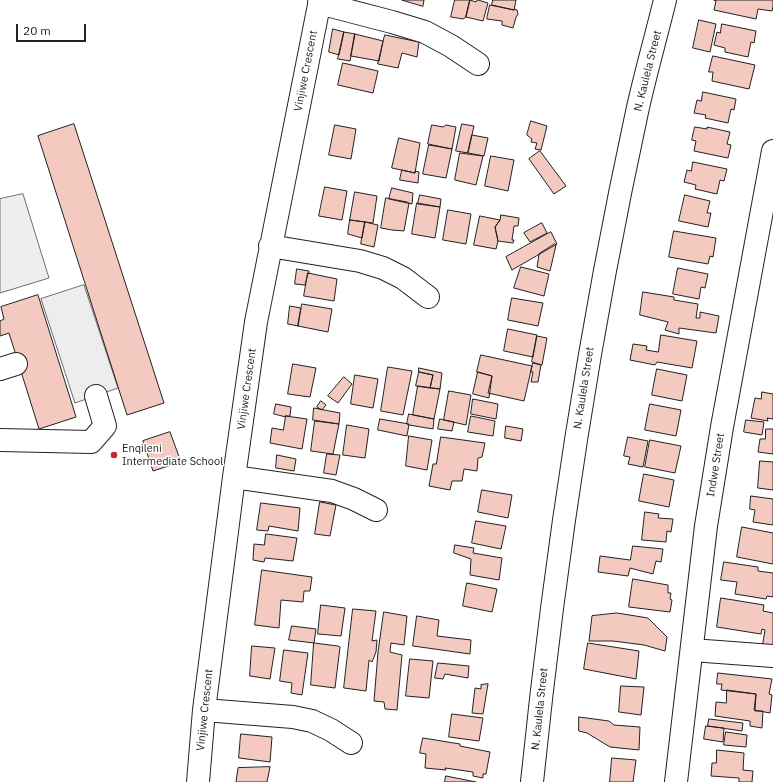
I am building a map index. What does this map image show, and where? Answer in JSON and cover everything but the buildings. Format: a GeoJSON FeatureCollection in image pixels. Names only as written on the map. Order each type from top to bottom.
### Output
{"type":"FeatureCollection","features":[{"type":"Feature","properties":{"kind":"street","name":"N. Kaulela Street"},"geometry":{"type":"LineString","coordinates":[[532,782],[543,675],[560,542],[594,326],[637,111],[666,0]]}},
{"type":"Feature","properties":{"kind":"street"},"geometry":{"type":"LineString","coordinates":[[320,2],[425,32],[451,46],[478,64]]}},
{"type":"Feature","properties":{"kind":"street","name":"Vinjiwe Crescent"},"geometry":{"type":"LineString","coordinates":[[198,782],[204,710],[234,477],[256,322],[320,2]]}},
{"type":"Feature","properties":{"kind":"street","name":"Indwe Street"},"geometry":{"type":"LineString","coordinates":[[676,782],[706,526],[722,427],[773,152]]}},
{"type":"Feature","properties":{"kind":"street"},"geometry":{"type":"LineString","coordinates":[[270,246],[360,261],[382,268],[403,278],[428,297]]}},
{"type":"Feature","properties":{"kind":"street"},"geometry":{"type":"LineString","coordinates":[[0,440],[91,442],[104,426],[96,396]]}},
{"type":"Feature","properties":{"kind":"street"},"geometry":{"type":"LineString","coordinates":[[234,477],[332,491],[354,499],[376,510]]}},
{"type":"Feature","properties":{"kind":"street"},"geometry":{"type":"LineString","coordinates":[[692,650],[773,656]]}},
{"type":"Feature","properties":{"kind":"street"},"geometry":{"type":"LineString","coordinates":[[204,710],[293,717],[312,722],[331,730],[352,743]]}},
{"type":"Feature","properties":{"kind":"shaded area"},"geometry":{"type":"Polygon","coordinates":[[[23,194],[49,278],[0,293],[0,199],[23,194]]]}},
{"type":"Feature","properties":{"kind":"shaded area"},"geometry":{"type":"Polygon","coordinates":[[[84,285],[118,388],[75,403],[41,299],[84,285]]]}},
{"type":"Feature","properties":{"kind":"place","name":"Enqileni Intermediate School"},"geometry":{"type":"Point","coordinates":[114,455]}}]}
